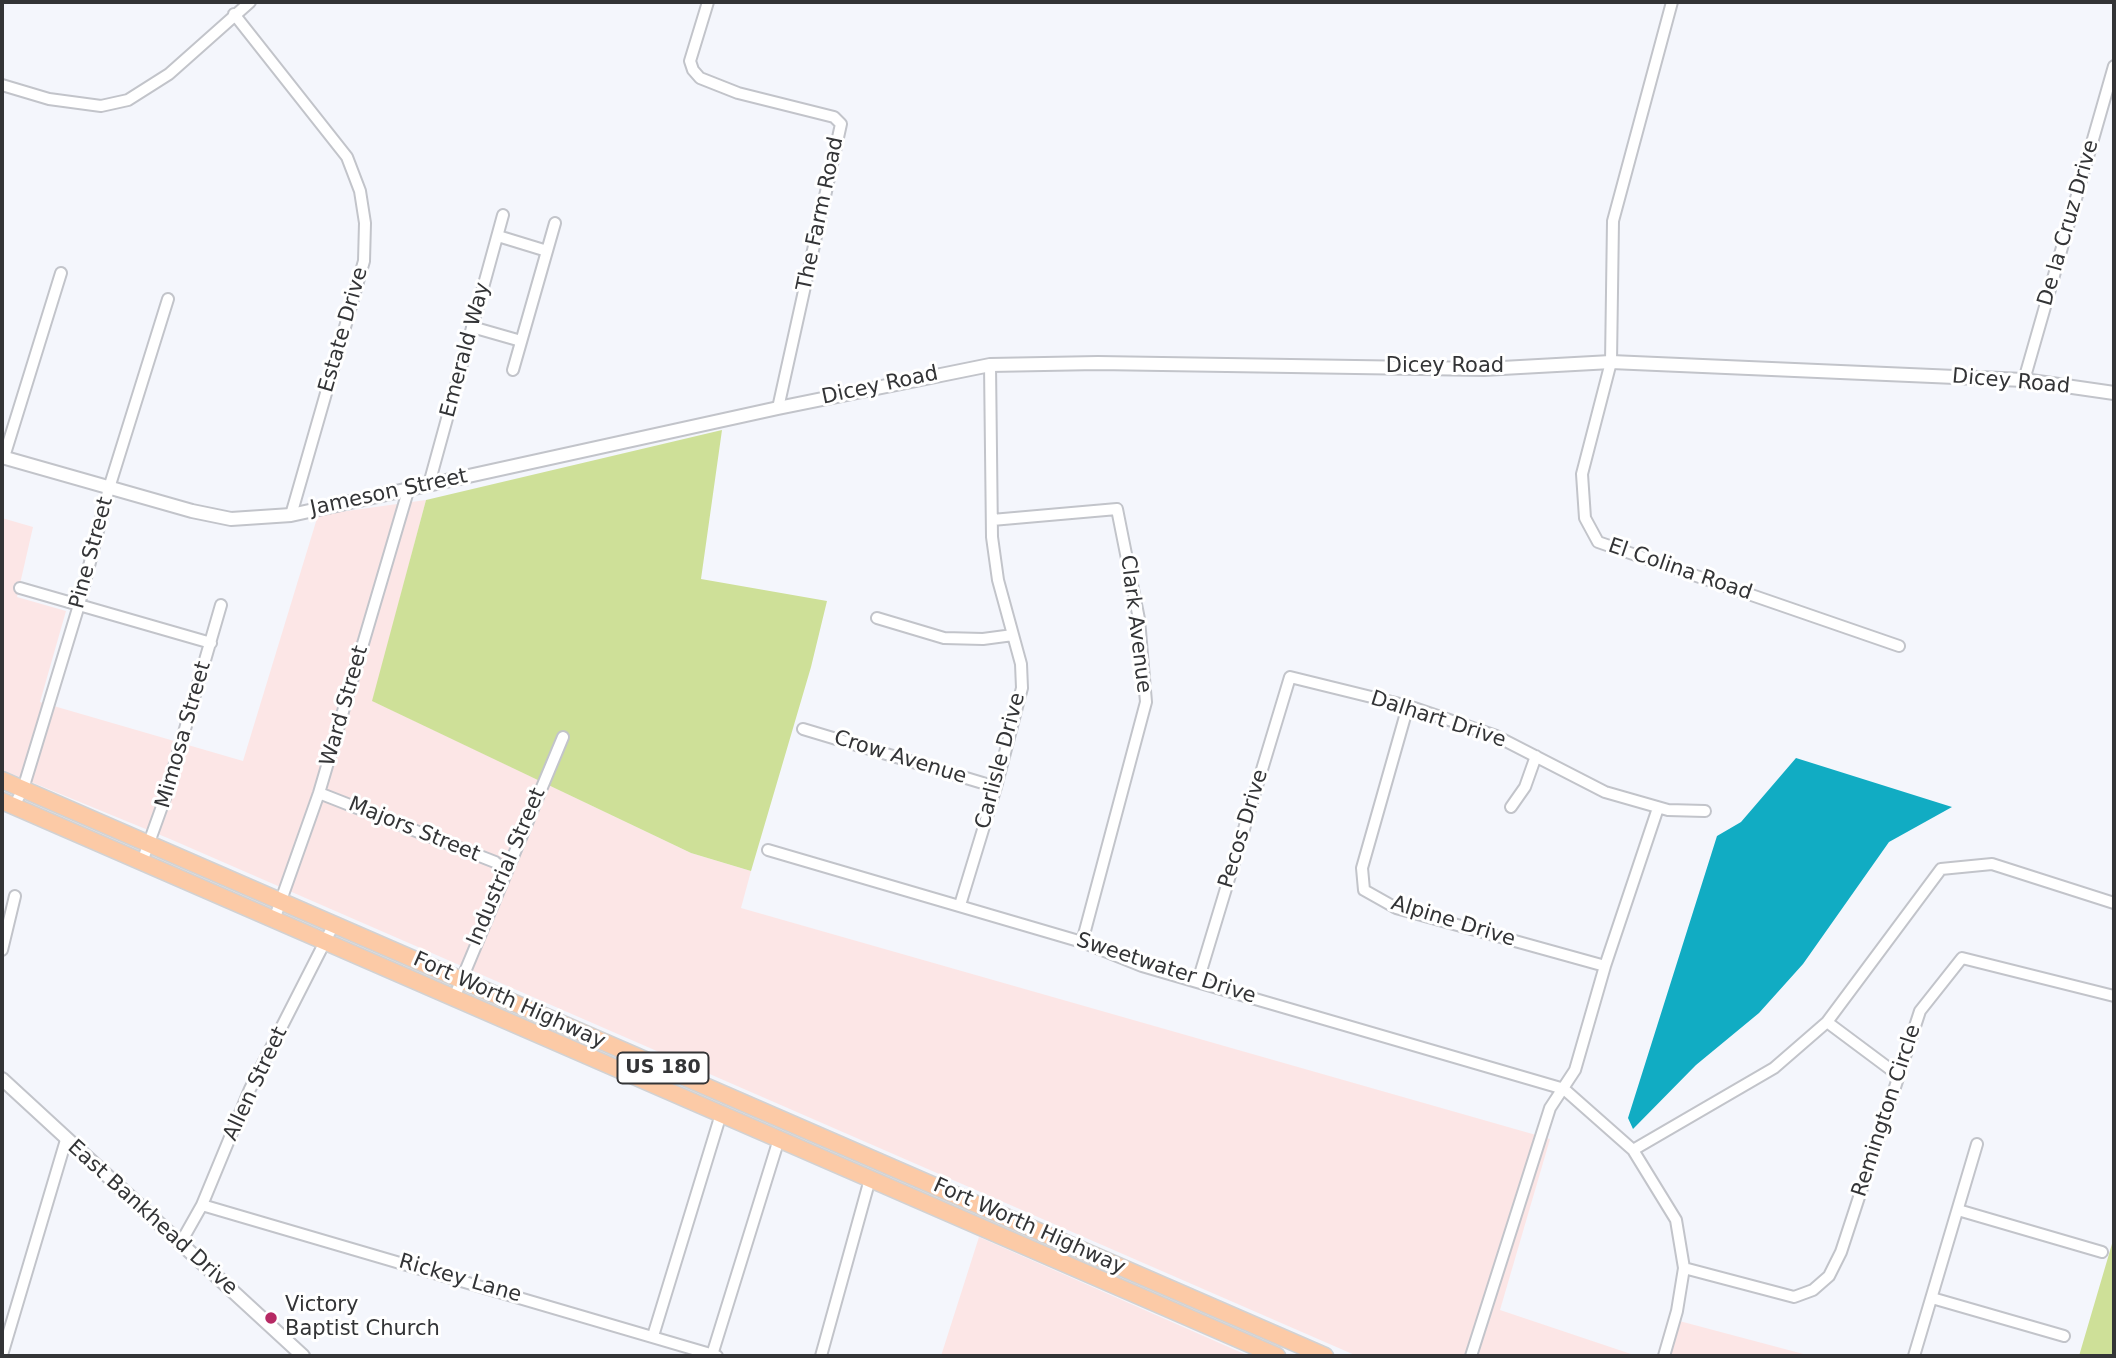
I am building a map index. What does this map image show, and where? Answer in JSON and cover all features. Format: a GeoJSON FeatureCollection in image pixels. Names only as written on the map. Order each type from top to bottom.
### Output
{"type":"FeatureCollection","features":[{"type":"Feature","properties":{"kind":"main road","name":"Fort Worth Highway"},"geometry":{"type":"LineString","coordinates":[[2,780],[1325,1356]]}},
{"type":"Feature","properties":{"kind":"main road","name":"Fort Worth Highway"},"geometry":{"type":"LineString","coordinates":[[8,804],[1273,1354]]}},
{"type":"Feature","properties":{"kind":"main road"},"geometry":{"type":"LineString","coordinates":[[662,1088],[669,1070]]}},
{"type":"Feature","properties":{"kind":"main road"},"geometry":{"type":"LineString","coordinates":[[822,1158],[830,1140]]}},
{"type":"Feature","properties":{"kind":"main road"},"geometry":{"type":"LineString","coordinates":[[1095,1277],[1102,1259]]}},
{"type":"Feature","properties":{"kind":"main road"},"geometry":{"type":"LineString","coordinates":[[1273,1354],[1277,1335]]}},
{"type":"Feature","properties":{"kind":"street"},"geometry":{"type":"LineString","coordinates":[[2,85],[49,99],[101,106],[128,100],[169,74],[250,2]]}},
{"type":"Feature","properties":{"kind":"street","name":"The Farm Road"},"geometry":{"type":"LineString","coordinates":[[708,2],[690,61],[700,78],[738,93],[834,117],[841,124],[778,408]]}},
{"type":"Feature","properties":{"kind":"street","name":"El Colina Road"},"geometry":{"type":"LineString","coordinates":[[1672,2],[1613,221],[1611,362],[1582,474],[1585,518],[1598,542],[1899,646]]}},
{"type":"Feature","properties":{"kind":"street","name":"Estate Drive"},"geometry":{"type":"LineString","coordinates":[[234,15],[346,157],[360,191],[365,223],[364,261],[291,515]]}},
{"type":"Feature","properties":{"kind":"street","name":"De la Cruz Drive"},"geometry":{"type":"LineString","coordinates":[[2024,380],[2114,66]]}},
{"type":"Feature","properties":{"kind":"street","name":"Emerald Way"},"geometry":{"type":"LineString","coordinates":[[429,484],[503,215]]}},
{"type":"Feature","properties":{"kind":"street"},"geometry":{"type":"LineString","coordinates":[[513,370],[555,223]]}},
{"type":"Feature","properties":{"kind":"street"},"geometry":{"type":"LineString","coordinates":[[498,236],[547,251]]}},
{"type":"Feature","properties":{"kind":"street"},"geometry":{"type":"LineString","coordinates":[[3,457],[61,273]]}},
{"type":"Feature","properties":{"kind":"street","name":"Pine Street"},"geometry":{"type":"LineString","coordinates":[[8,804],[23,789],[79,605],[109,488],[168,299]]}},
{"type":"Feature","properties":{"kind":"street"},"geometry":{"type":"LineString","coordinates":[[472,327],[521,341]]}},
{"type":"Feature","properties":{"kind":"street","name":"Dicey Road"},"geometry":{"type":"LineString","coordinates":[[778,408],[990,365],[1098,363],[1484,369],[1611,362],[2024,380],[2114,393]]}},
{"type":"Feature","properties":{"kind":"street","name":"Carlisle Drive"},"geometry":{"type":"LineString","coordinates":[[960,905],[996,787],[1022,688],[1021,664],[998,580],[992,520],[990,365]]}},
{"type":"Feature","properties":{"kind":"street","name":"Jameson Street"},"geometry":{"type":"LineString","coordinates":[[3,457],[109,488],[232,519],[291,515],[778,408]]}},
{"type":"Feature","properties":{"kind":"street","name":"Ward Street"},"geometry":{"type":"LineString","coordinates":[[274,920],[319,793],[408,491]]}},
{"type":"Feature","properties":{"kind":"street","name":"Clark Avenue"},"geometry":{"type":"LineString","coordinates":[[992,520],[1118,509],[1139,620],[1146,702],[1082,942]]}},
{"type":"Feature","properties":{"kind":"street"},"geometry":{"type":"LineString","coordinates":[[20,588],[211,643]]}},
{"type":"Feature","properties":{"kind":"street","name":"Mimosa Street"},"geometry":{"type":"LineString","coordinates":[[142,862],[151,845],[221,606]]}},
{"type":"Feature","properties":{"kind":"street"},"geometry":{"type":"LineString","coordinates":[[877,618],[944,638],[983,639],[1013,635]]}},
{"type":"Feature","properties":{"kind":"street","name":"Dalhart Drive"},"geometry":{"type":"LineString","coordinates":[[1290,677],[1408,706],[1496,736],[1605,792],[1658,807],[1705,811]]}},
{"type":"Feature","properties":{"kind":"street","name":"Pecos Drive"},"geometry":{"type":"LineString","coordinates":[[1198,981],[1290,677]]}},
{"type":"Feature","properties":{"kind":"street","name":"Alpine Drive"},"geometry":{"type":"LineString","coordinates":[[1408,706],[1362,868],[1364,890],[1395,908],[1605,966]]}},
{"type":"Feature","properties":{"kind":"street","name":"Crow Avenue"},"geometry":{"type":"LineString","coordinates":[[803,729],[996,787]]}},
{"type":"Feature","properties":{"kind":"street","name":"Industrial Street"},"geometry":{"type":"LineString","coordinates":[[454,998],[563,737]]}},
{"type":"Feature","properties":{"kind":"street"},"geometry":{"type":"LineString","coordinates":[[1511,807],[1525,788],[1536,755]]}},
{"type":"Feature","properties":{"kind":"street","name":"Majors Street"},"geometry":{"type":"LineString","coordinates":[[319,793],[495,862],[506,871]]}},
{"type":"Feature","properties":{"kind":"street"},"geometry":{"type":"LineString","coordinates":[[1471,1356],[1550,1108],[1575,1070],[1605,966],[1658,807]]}},
{"type":"Feature","properties":{"kind":"street","name":"Sweetwater Drive"},"geometry":{"type":"LineString","coordinates":[[768,850],[1082,942],[1142,966],[1564,1089],[1633,1150],[1676,1220],[1684,1268],[1677,1311],[1664,1356]]}},
{"type":"Feature","properties":{"kind":"street"},"geometry":{"type":"LineString","coordinates":[[1633,1150],[1774,1068],[1826,1023],[1941,869],[1992,864],[2114,903]]}},
{"type":"Feature","properties":{"kind":"street"},"geometry":{"type":"LineString","coordinates":[[2,950],[15,897]]}},
{"type":"Feature","properties":{"kind":"street","name":"Allen Street"},"geometry":{"type":"LineString","coordinates":[[180,1244],[202,1205],[250,1089],[334,924]]}},
{"type":"Feature","properties":{"kind":"street","name":"Remington Circle"},"geometry":{"type":"LineString","coordinates":[[1684,1268],[1794,1297],[1813,1290],[1829,1276],[1842,1252],[1920,1011],[1962,958],[2114,996]]}},
{"type":"Feature","properties":{"kind":"street"},"geometry":{"type":"LineString","coordinates":[[1826,1023],[1898,1075]]}},
{"type":"Feature","properties":{"kind":"street","name":"East Bankhead Drive"},"geometry":{"type":"LineString","coordinates":[[2,1079],[302,1356]]}},
{"type":"Feature","properties":{"kind":"street"},"geometry":{"type":"LineString","coordinates":[[653,1336],[721,1114]]}},
{"type":"Feature","properties":{"kind":"street"},"geometry":{"type":"LineString","coordinates":[[715,1356],[779,1139]]}},
{"type":"Feature","properties":{"kind":"street"},"geometry":{"type":"LineString","coordinates":[[2,1355],[66,1140]]}},
{"type":"Feature","properties":{"kind":"street"},"geometry":{"type":"LineString","coordinates":[[1914,1356],[1977,1144]]}},
{"type":"Feature","properties":{"kind":"street"},"geometry":{"type":"LineString","coordinates":[[821,1356],[870,1179]]}},
{"type":"Feature","properties":{"kind":"street","name":"Rickey Lane"},"geometry":{"type":"LineString","coordinates":[[202,1205],[715,1356]]}},
{"type":"Feature","properties":{"kind":"street"},"geometry":{"type":"LineString","coordinates":[[1958,1210],[2102,1252]]}},
{"type":"Feature","properties":{"kind":"street"},"geometry":{"type":"LineString","coordinates":[[1932,1298],[2064,1336]]}},
{"type":"Feature","properties":{"kind":"shaded area"},"geometry":{"type":"Polygon","coordinates":[[[426,500],[373,701],[691,853],[751,871],[741,908],[1550,1139],[1500,1310],[1637,1356],[1357,1356],[170,839],[2,770],[2,518],[33,527],[17,597],[66,611],[40,702],[243,761],[318,515],[426,500]]]}},
{"type":"Feature","properties":{"kind":"shaded area"},"geometry":{"type":"Polygon","coordinates":[[[979,1237],[1249,1356],[941,1356],[979,1237]]]}},
{"type":"Feature","properties":{"kind":"shaded area"},"geometry":{"type":"Polygon","coordinates":[[[1668,1318],[1811,1356],[1657,1356],[1668,1318]]]}},
{"type":"Feature","properties":{"kind":"green space"},"geometry":{"type":"Polygon","coordinates":[[[722,430],[701,579],[827,601],[811,667],[751,871],[691,853],[372,701],[426,500],[722,430]]]}},
{"type":"Feature","properties":{"kind":"green space"},"geometry":{"type":"Polygon","coordinates":[[[2114,1237],[2114,1356],[2079,1356],[2114,1237]]]}},
{"type":"Feature","properties":{"kind":"water"},"geometry":{"type":"Polygon","coordinates":[[[1796,758],[1952,807],[1889,842],[1803,964],[1759,1013],[1696,1065],[1633,1129],[1628,1118],[1717,836],[1741,822],[1796,758]]]}},
{"type":"Feature","properties":{"kind":"place","name":"Victory Baptist Church"},"geometry":{"type":"Point","coordinates":[271,1318]}}]}
